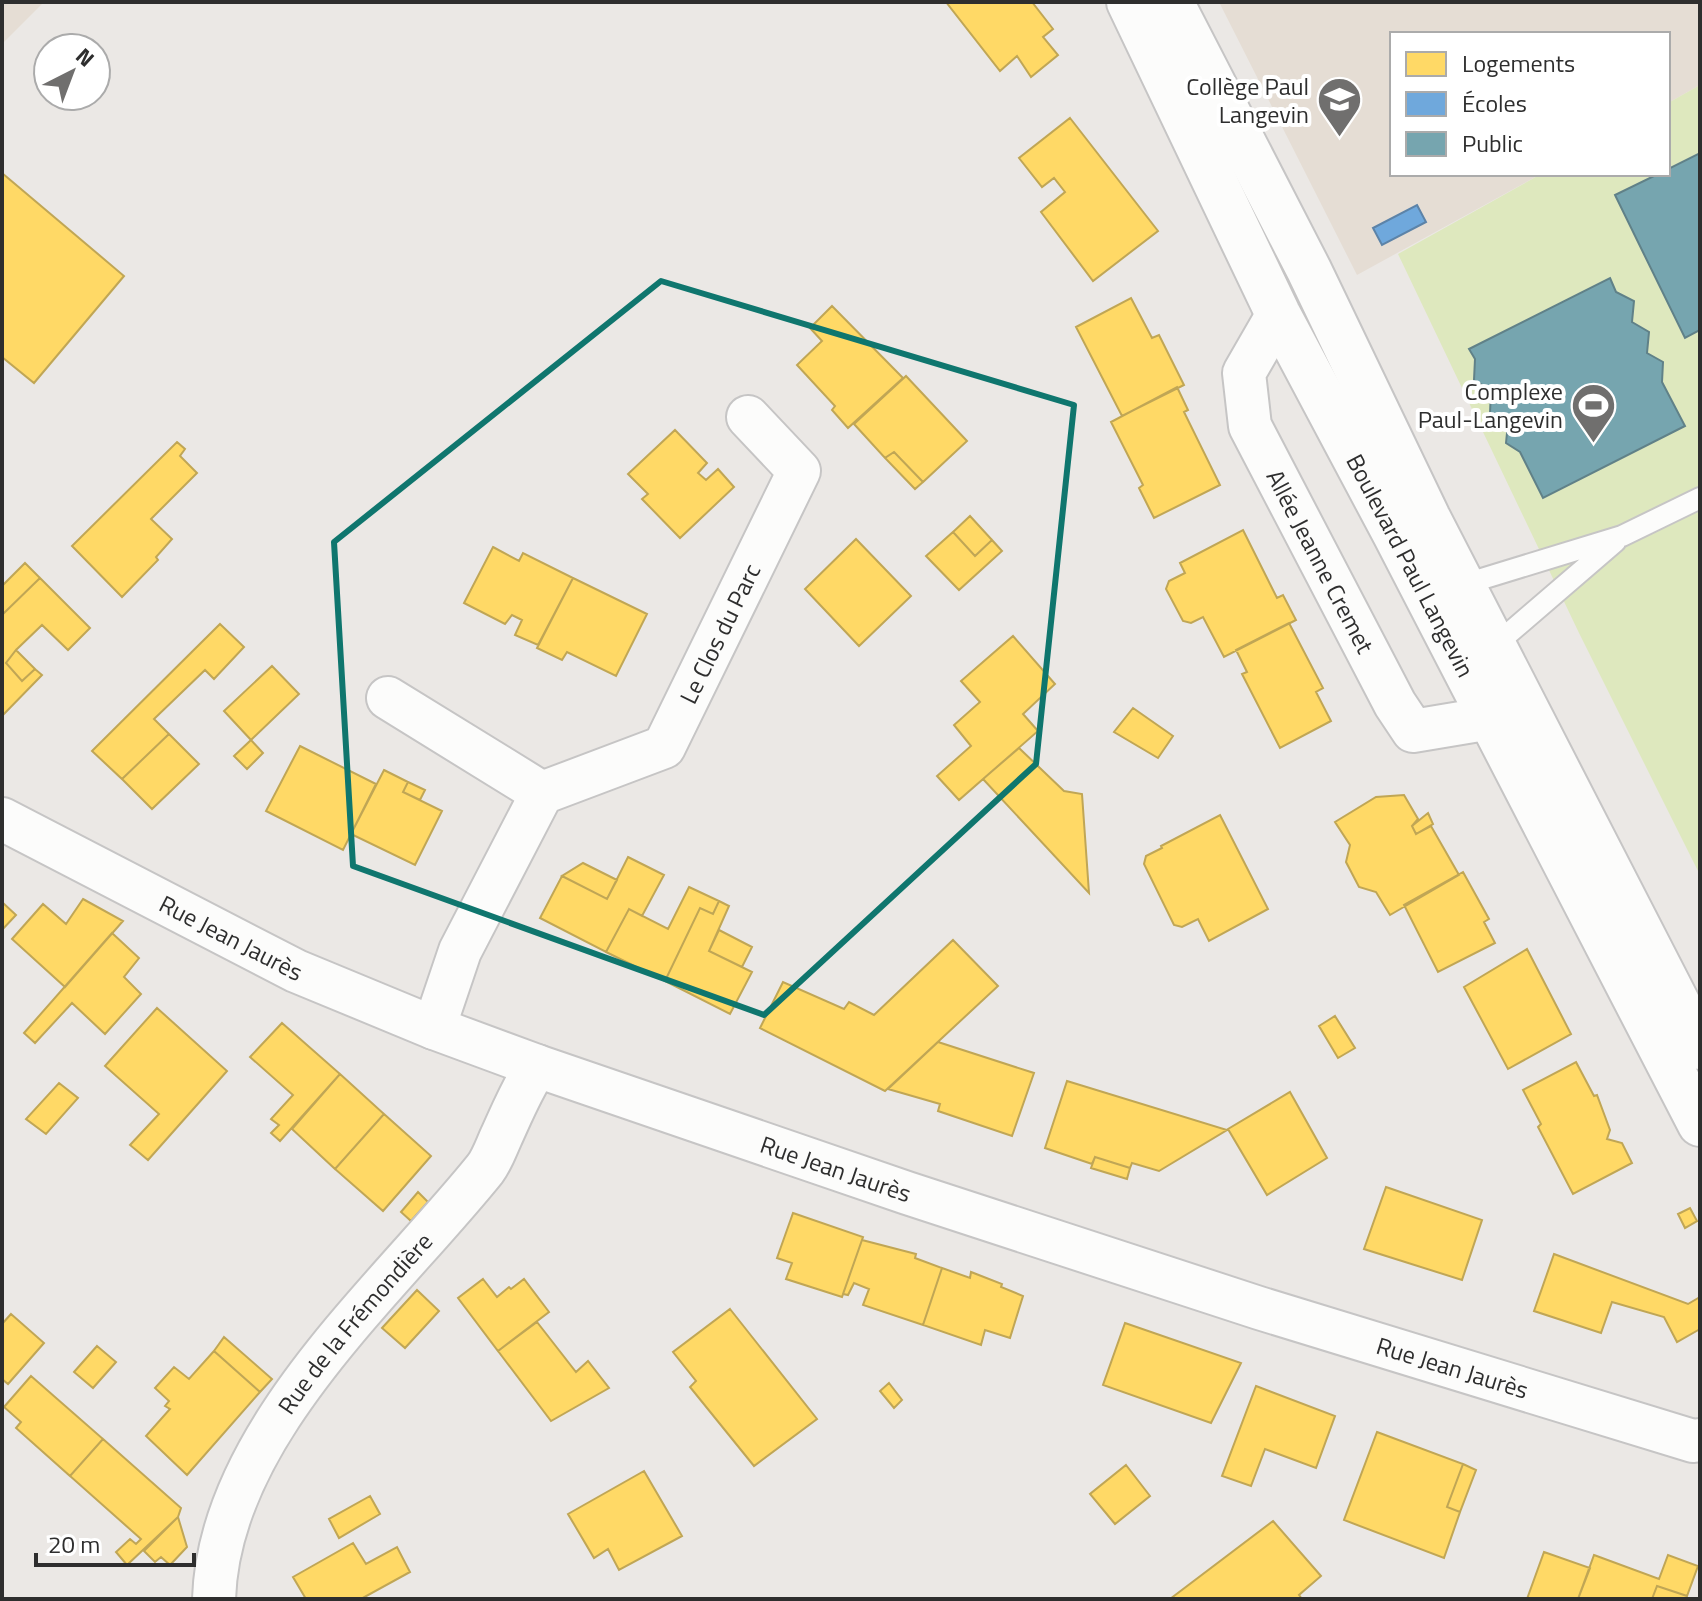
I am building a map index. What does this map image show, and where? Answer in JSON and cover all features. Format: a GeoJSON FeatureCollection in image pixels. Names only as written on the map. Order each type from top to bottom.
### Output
{"type":"FeatureCollection","features":[{"type":"Feature","properties":{"kind":"street","name":"Boulevard Paul Langevin"},"geometry":{"type":"LineString","coordinates":[[1129,2],[1278,314],[1700,1124]]}},
{"type":"Feature","properties":{"kind":"street","name":"Boulevard Paul Langevin"},"geometry":{"type":"LineString","coordinates":[[1171,2],[1309,270],[1462,585],[1700,1047]]}},
{"type":"Feature","properties":{"kind":"street","name":"Allée Jeanne Cremet"},"geometry":{"type":"LineString","coordinates":[[1278,314],[1244,373],[1250,426],[1388,690],[1413,731],[1491,718]]}},
{"type":"Feature","properties":{"kind":"street","name":"Le Clos du Parc"},"geometry":{"type":"LineString","coordinates":[[542,793],[664,747],[799,471],[748,417]]}},
{"type":"Feature","properties":{"kind":"street"},"geometry":{"type":"LineString","coordinates":[[388,698],[542,793],[460,951],[434,1028]]}},
{"type":"Feature","properties":{"kind":"street","name":"Rue Jean Jaurès"},"geometry":{"type":"LineString","coordinates":[[2,819],[296,971],[434,1028],[537,1066],[907,1193],[1244,1303],[1611,1418],[1693,1441],[1700,1440]]}},
{"type":"Feature","properties":{"kind":"street","name":"Rue de la Frémondière"},"geometry":{"type":"LineString","coordinates":[[214,1599],[225,1525],[258,1451],[327,1351],[488,1166],[525,1083],[537,1066]]}},
{"type":"Feature","properties":{"kind":"lane"},"geometry":{"type":"LineString","coordinates":[[1462,585],[1622,536],[1700,498]]}},
{"type":"Feature","properties":{"kind":"lane"},"geometry":{"type":"LineString","coordinates":[[1494,646],[1622,536]]}},
{"type":"Feature","properties":{"kind":"highlighted area"},"geometry":{"type":"Polygon","coordinates":[[[661,281],[1074,405],[1036,764],[764,1015],[353,866],[334,542],[661,281]]]}},
{"type":"Feature","properties":{"kind":"shaded area"},"geometry":{"type":"Polygon","coordinates":[[[2,2],[44,2],[2,44],[2,2]]]}},
{"type":"Feature","properties":{"kind":"shaded area","name":"Collège Paul Langevin"},"geometry":{"type":"Polygon","coordinates":[[[1219,2],[1700,2],[1700,85],[1670,102],[1670,32],[1390,32],[1390,176],[1537,176],[1357,275],[1219,2]]]}},
{"type":"Feature","properties":{"kind":"green space","name":"Complexe Paul-Langevin"},"geometry":{"type":"Polygon","coordinates":[[[1700,85],[1700,875],[1579,633],[1398,254],[1537,176],[1670,176],[1670,102],[1700,85]]]}},
{"type":"Feature","properties":{"kind":"building: Logements"},"geometry":{"type":"Polygon","coordinates":[[[946,2],[1032,2],[1053,29],[1043,37],[1058,55],[1031,77],[1017,56],[1000,71],[946,2]]]}},
{"type":"Feature","properties":{"kind":"building: Logements"},"geometry":{"type":"Polygon","coordinates":[[[1070,118],[1158,231],[1093,281],[1041,212],[1065,192],[1054,178],[1042,187],[1019,158],[1070,118]]]}},
{"type":"Feature","properties":{"kind":"building: Logements"},"geometry":{"type":"Polygon","coordinates":[[[2,173],[124,276],[34,383],[2,357],[2,173]]]}},
{"type":"Feature","properties":{"kind":"building: Logements"},"geometry":{"type":"Polygon","coordinates":[[[1131,298],[1152,338],[1159,335],[1184,385],[1122,416],[1076,327],[1131,298]]]}},
{"type":"Feature","properties":{"kind":"building: Logements"},"geometry":{"type":"Polygon","coordinates":[[[832,306],[903,378],[848,428],[832,410],[835,406],[797,365],[822,341],[810,328],[832,306]]]}},
{"type":"Feature","properties":{"kind":"building: Logements"},"geometry":{"type":"Polygon","coordinates":[[[906,376],[967,441],[923,482],[894,452],[885,458],[854,424],[906,376]]]}},
{"type":"Feature","properties":{"kind":"building: Logements"},"geometry":{"type":"Polygon","coordinates":[[[1177,387],[1188,410],[1184,412],[1220,485],[1154,518],[1139,488],[1143,485],[1111,422],[1177,387]]]}},
{"type":"Feature","properties":{"kind":"building: Logements"},"geometry":{"type":"Polygon","coordinates":[[[675,430],[707,463],[698,473],[706,480],[718,469],[734,487],[680,538],[642,499],[648,494],[628,474],[675,430]]]}},
{"type":"Feature","properties":{"kind":"building: Logements"},"geometry":{"type":"Polygon","coordinates":[[[177,442],[185,449],[180,456],[197,473],[151,519],[172,539],[156,557],[158,560],[122,597],[72,546],[177,442]]]}},
{"type":"Feature","properties":{"kind":"building: Logements"},"geometry":{"type":"Polygon","coordinates":[[[894,452],[923,482],[915,489],[885,458],[894,452]]]}},
{"type":"Feature","properties":{"kind":"building: Logements"},"geometry":{"type":"Polygon","coordinates":[[[970,516],[992,540],[975,556],[953,532],[970,516]]]}},
{"type":"Feature","properties":{"kind":"building: Logements"},"geometry":{"type":"Polygon","coordinates":[[[1243,530],[1277,598],[1283,595],[1296,620],[1224,657],[1203,617],[1191,623],[1183,621],[1166,589],[1169,581],[1185,573],[1180,563],[1243,530]]]}},
{"type":"Feature","properties":{"kind":"building: Logements"},"geometry":{"type":"Polygon","coordinates":[[[953,532],[975,556],[992,540],[1002,551],[959,590],[926,556],[953,532]]]}},
{"type":"Feature","properties":{"kind":"building: Logements"},"geometry":{"type":"Polygon","coordinates":[[[856,539],[911,596],[859,646],[805,589],[856,539]]]}},
{"type":"Feature","properties":{"kind":"building: Logements"},"geometry":{"type":"Polygon","coordinates":[[[493,547],[519,561],[523,553],[573,578],[538,645],[515,635],[522,620],[512,615],[505,624],[464,603],[493,547]]]}},
{"type":"Feature","properties":{"kind":"building: Logements"},"geometry":{"type":"Polygon","coordinates":[[[25,563],[40,578],[2,615],[2,586],[25,563]]]}},
{"type":"Feature","properties":{"kind":"building: Logements"},"geometry":{"type":"Polygon","coordinates":[[[40,578],[90,628],[68,650],[42,625],[16,650],[6,663],[22,681],[35,669],[42,675],[2,716],[2,615],[40,578]]]}},
{"type":"Feature","properties":{"kind":"building: Logements"},"geometry":{"type":"Polygon","coordinates":[[[573,578],[647,614],[616,676],[567,652],[562,660],[537,648],[573,578]]]}},
{"type":"Feature","properties":{"kind":"building: Logements"},"geometry":{"type":"Polygon","coordinates":[[[1289,623],[1323,688],[1316,692],[1331,721],[1280,748],[1242,674],[1247,672],[1236,650],[1289,623]]]}},
{"type":"Feature","properties":{"kind":"building: Logements"},"geometry":{"type":"Polygon","coordinates":[[[220,624],[244,647],[214,679],[205,670],[154,719],[169,734],[122,779],[92,751],[220,624]]]}},
{"type":"Feature","properties":{"kind":"building: Logements"},"geometry":{"type":"Polygon","coordinates":[[[1013,636],[1055,684],[1023,714],[1038,731],[959,800],[937,776],[971,746],[954,725],[980,702],[961,681],[1013,636]]]}},
{"type":"Feature","properties":{"kind":"building: Logements"},"geometry":{"type":"Polygon","coordinates":[[[16,650],[35,669],[22,681],[6,663],[16,650]]]}},
{"type":"Feature","properties":{"kind":"building: Logements"},"geometry":{"type":"Polygon","coordinates":[[[272,666],[299,694],[251,740],[224,711],[272,666]]]}},
{"type":"Feature","properties":{"kind":"building: Logements"},"geometry":{"type":"Polygon","coordinates":[[[1133,708],[1173,736],[1158,758],[1114,732],[1133,708]]]}},
{"type":"Feature","properties":{"kind":"building: Logements"},"geometry":{"type":"Polygon","coordinates":[[[169,734],[199,764],[152,809],[122,779],[169,734]]]}},
{"type":"Feature","properties":{"kind":"building: Logements"},"geometry":{"type":"Polygon","coordinates":[[[251,740],[263,753],[247,769],[234,756],[251,740]]]}},
{"type":"Feature","properties":{"kind":"building: Logements"},"geometry":{"type":"Polygon","coordinates":[[[300,746],[376,784],[343,850],[266,811],[300,746]]]}},
{"type":"Feature","properties":{"kind":"building: Logements"},"geometry":{"type":"Polygon","coordinates":[[[1019,748],[1064,791],[1082,794],[1089,893],[983,779],[1019,748]]]}},
{"type":"Feature","properties":{"kind":"building: Logements"},"geometry":{"type":"Polygon","coordinates":[[[384,770],[408,782],[403,792],[442,811],[415,865],[351,834],[384,770]]]}},
{"type":"Feature","properties":{"kind":"building: Logements"},"geometry":{"type":"Polygon","coordinates":[[[408,782],[425,790],[420,800],[403,792],[408,782]]]}},
{"type":"Feature","properties":{"kind":"building: Logements"},"geometry":{"type":"Polygon","coordinates":[[[1404,795],[1418,819],[1412,826],[1416,834],[1431,826],[1459,875],[1390,915],[1376,892],[1359,887],[1346,862],[1350,845],[1335,822],[1376,797],[1404,795]]]}},
{"type":"Feature","properties":{"kind":"building: Logements"},"geometry":{"type":"Polygon","coordinates":[[[1428,813],[1433,824],[1416,834],[1412,826],[1428,813]]]}},
{"type":"Feature","properties":{"kind":"building: Logements"},"geometry":{"type":"Polygon","coordinates":[[[1220,815],[1268,909],[1209,941],[1198,919],[1182,927],[1174,925],[1144,864],[1146,856],[1161,846],[1220,815]]]}},
{"type":"Feature","properties":{"kind":"building: Logements"},"geometry":{"type":"Polygon","coordinates":[[[628,857],[664,875],[642,916],[629,909],[606,952],[540,918],[562,876],[607,899],[628,857]]]}},
{"type":"Feature","properties":{"kind":"building: Logements"},"geometry":{"type":"Polygon","coordinates":[[[583,863],[617,880],[607,899],[562,876],[583,863]]]}},
{"type":"Feature","properties":{"kind":"building: Logements"},"geometry":{"type":"Polygon","coordinates":[[[1463,872],[1489,919],[1484,922],[1495,943],[1438,972],[1404,905],[1463,872]]]}},
{"type":"Feature","properties":{"kind":"building: Logements"},"geometry":{"type":"Polygon","coordinates":[[[689,887],[719,901],[713,914],[700,908],[665,981],[606,952],[629,909],[668,929],[689,887]]]}},
{"type":"Feature","properties":{"kind":"building: Logements"},"geometry":{"type":"Polygon","coordinates":[[[83,899],[123,921],[65,987],[12,939],[43,904],[66,924],[83,899]]]}},
{"type":"Feature","properties":{"kind":"building: Logements"},"geometry":{"type":"Polygon","coordinates":[[[719,901],[729,906],[709,951],[752,972],[730,1014],[665,981],[700,908],[713,914],[719,901]]]}},
{"type":"Feature","properties":{"kind":"building: Logements"},"geometry":{"type":"Polygon","coordinates":[[[2,902],[16,915],[2,930],[2,902]]]}},
{"type":"Feature","properties":{"kind":"building: Logements"},"geometry":{"type":"Polygon","coordinates":[[[719,930],[752,947],[742,967],[709,951],[719,930]]]}},
{"type":"Feature","properties":{"kind":"building: Logements"},"geometry":{"type":"Polygon","coordinates":[[[112,933],[139,958],[124,977],[141,994],[105,1034],[72,1003],[35,1043],[24,1033],[112,933]]]}},
{"type":"Feature","properties":{"kind":"building: Logements"},"geometry":{"type":"Polygon","coordinates":[[[953,940],[998,986],[885,1091],[760,1028],[783,982],[844,1009],[849,1002],[874,1015],[953,940]]]}},
{"type":"Feature","properties":{"kind":"building: Logements"},"geometry":{"type":"Polygon","coordinates":[[[1527,949],[1571,1034],[1508,1069],[1464,987],[1527,949]]]}},
{"type":"Feature","properties":{"kind":"building: Logements"},"geometry":{"type":"Polygon","coordinates":[[[157,1008],[227,1071],[148,1160],[130,1145],[159,1114],[105,1066],[157,1008]]]}},
{"type":"Feature","properties":{"kind":"building: Logements"},"geometry":{"type":"Polygon","coordinates":[[[1335,1016],[1355,1048],[1338,1058],[1319,1026],[1335,1016]]]}},
{"type":"Feature","properties":{"kind":"building: Logements"},"geometry":{"type":"Polygon","coordinates":[[[282,1023],[340,1074],[280,1141],[271,1133],[279,1125],[271,1119],[293,1095],[250,1057],[282,1023]]]}},
{"type":"Feature","properties":{"kind":"building: Logements"},"geometry":{"type":"Polygon","coordinates":[[[938,1042],[1034,1073],[1012,1136],[938,1111],[940,1104],[888,1089],[938,1042]]]}},
{"type":"Feature","properties":{"kind":"building: Logements"},"geometry":{"type":"Polygon","coordinates":[[[1576,1062],[1594,1096],[1597,1095],[1610,1130],[1607,1139],[1622,1143],[1632,1163],[1573,1194],[1538,1127],[1541,1124],[1523,1090],[1576,1062]]]}},
{"type":"Feature","properties":{"kind":"building: Logements"},"geometry":{"type":"Polygon","coordinates":[[[340,1074],[384,1114],[335,1169],[292,1129],[340,1074]]]}},
{"type":"Feature","properties":{"kind":"building: Logements"},"geometry":{"type":"Polygon","coordinates":[[[1067,1081],[1227,1130],[1159,1171],[1132,1163],[1130,1168],[1095,1157],[1092,1164],[1045,1148],[1067,1081]]]}},
{"type":"Feature","properties":{"kind":"building: Logements"},"geometry":{"type":"Polygon","coordinates":[[[59,1083],[78,1098],[46,1134],[26,1119],[59,1083]]]}},
{"type":"Feature","properties":{"kind":"building: Logements"},"geometry":{"type":"Polygon","coordinates":[[[1290,1092],[1327,1158],[1267,1195],[1228,1129],[1290,1092]]]}},
{"type":"Feature","properties":{"kind":"building: Logements"},"geometry":{"type":"Polygon","coordinates":[[[384,1114],[431,1156],[383,1211],[335,1169],[384,1114]]]}},
{"type":"Feature","properties":{"kind":"building: Logements"},"geometry":{"type":"Polygon","coordinates":[[[1095,1157],[1130,1168],[1127,1179],[1091,1168],[1095,1157]]]}},
{"type":"Feature","properties":{"kind":"building: Logements"},"geometry":{"type":"Polygon","coordinates":[[[1386,1187],[1482,1220],[1462,1280],[1364,1249],[1386,1187]]]}},
{"type":"Feature","properties":{"kind":"building: Logements"},"geometry":{"type":"Polygon","coordinates":[[[418,1192],[428,1202],[411,1221],[401,1212],[418,1192]]]}},
{"type":"Feature","properties":{"kind":"building: Logements"},"geometry":{"type":"Polygon","coordinates":[[[1690,1208],[1697,1221],[1685,1228],[1678,1214],[1690,1208]]]}},
{"type":"Feature","properties":{"kind":"building: Logements"},"geometry":{"type":"Polygon","coordinates":[[[793,1213],[863,1237],[842,1297],[786,1279],[792,1263],[777,1258],[793,1213]]]}},
{"type":"Feature","properties":{"kind":"building: Logements"},"geometry":{"type":"Polygon","coordinates":[[[862,1240],[916,1254],[915,1258],[942,1268],[923,1325],[863,1305],[869,1289],[854,1283],[848,1295],[843,1294],[862,1240]]]}},
{"type":"Feature","properties":{"kind":"building: Logements"},"geometry":{"type":"Polygon","coordinates":[[[1554,1254],[1688,1304],[1700,1297],[1700,1329],[1677,1342],[1664,1317],[1612,1302],[1601,1333],[1534,1311],[1554,1254]]]}},
{"type":"Feature","properties":{"kind":"building: Logements"},"geometry":{"type":"Polygon","coordinates":[[[942,1268],[970,1278],[971,1272],[1023,1296],[1010,1338],[985,1330],[981,1345],[923,1325],[942,1268]]]}},
{"type":"Feature","properties":{"kind":"building: Logements"},"geometry":{"type":"Polygon","coordinates":[[[483,1279],[497,1297],[524,1279],[549,1312],[498,1351],[458,1298],[483,1279]]]}},
{"type":"Feature","properties":{"kind":"building: Logements"},"geometry":{"type":"Polygon","coordinates":[[[417,1290],[439,1311],[405,1348],[382,1328],[417,1290]]]}},
{"type":"Feature","properties":{"kind":"building: Logements"},"geometry":{"type":"Polygon","coordinates":[[[730,1309],[817,1419],[754,1466],[690,1387],[696,1381],[673,1352],[730,1309]]]}},
{"type":"Feature","properties":{"kind":"building: Logements"},"geometry":{"type":"Polygon","coordinates":[[[11,1314],[44,1343],[8,1384],[2,1379],[2,1324],[11,1314]]]}},
{"type":"Feature","properties":{"kind":"building: Logements"},"geometry":{"type":"Polygon","coordinates":[[[537,1322],[576,1372],[588,1361],[609,1388],[551,1421],[498,1351],[537,1322]]]}},
{"type":"Feature","properties":{"kind":"building: Logements"},"geometry":{"type":"Polygon","coordinates":[[[1125,1323],[1241,1363],[1211,1423],[1103,1385],[1125,1323]]]}},
{"type":"Feature","properties":{"kind":"building: Logements"},"geometry":{"type":"Polygon","coordinates":[[[224,1337],[272,1379],[260,1392],[214,1351],[224,1337]]]}},
{"type":"Feature","properties":{"kind":"building: Logements"},"geometry":{"type":"Polygon","coordinates":[[[97,1346],[116,1362],[93,1388],[74,1372],[97,1346]]]}},
{"type":"Feature","properties":{"kind":"building: Logements"},"geometry":{"type":"Polygon","coordinates":[[[214,1351],[260,1392],[187,1475],[146,1436],[170,1409],[165,1406],[169,1401],[155,1388],[174,1367],[189,1379],[214,1351]]]}},
{"type":"Feature","properties":{"kind":"building: Logements"},"geometry":{"type":"Polygon","coordinates":[[[31,1376],[103,1439],[70,1476],[16,1428],[21,1422],[4,1407],[31,1376]]]}},
{"type":"Feature","properties":{"kind":"building: Logements"},"geometry":{"type":"Polygon","coordinates":[[[889,1383],[902,1400],[894,1408],[880,1391],[889,1383]]]}},
{"type":"Feature","properties":{"kind":"building: Logements"},"geometry":{"type":"Polygon","coordinates":[[[1256,1386],[1335,1416],[1316,1468],[1265,1449],[1251,1486],[1222,1476],[1256,1386]]]}},
{"type":"Feature","properties":{"kind":"building: Logements"},"geometry":{"type":"Polygon","coordinates":[[[1377,1432],[1463,1464],[1447,1507],[1460,1512],[1444,1558],[1344,1520],[1377,1432]]]}},
{"type":"Feature","properties":{"kind":"building: Logements"},"geometry":{"type":"Polygon","coordinates":[[[103,1439],[181,1508],[178,1517],[127,1565],[116,1552],[130,1539],[136,1544],[141,1539],[70,1476],[103,1439]]]}},
{"type":"Feature","properties":{"kind":"building: Logements"},"geometry":{"type":"Polygon","coordinates":[[[1463,1464],[1476,1470],[1460,1512],[1447,1507],[1463,1464]]]}},
{"type":"Feature","properties":{"kind":"building: Logements"},"geometry":{"type":"Polygon","coordinates":[[[1126,1465],[1150,1496],[1115,1524],[1090,1494],[1126,1465]]]}},
{"type":"Feature","properties":{"kind":"building: Logements"},"geometry":{"type":"Polygon","coordinates":[[[644,1471],[682,1536],[619,1570],[608,1549],[594,1558],[568,1514],[644,1471]]]}},
{"type":"Feature","properties":{"kind":"building: Logements"},"geometry":{"type":"Polygon","coordinates":[[[370,1496],[380,1514],[339,1538],[329,1519],[370,1496]]]}},
{"type":"Feature","properties":{"kind":"building: Logements"},"geometry":{"type":"Polygon","coordinates":[[[178,1517],[187,1547],[170,1565],[161,1557],[155,1562],[144,1551],[178,1517]]]}},
{"type":"Feature","properties":{"kind":"building: Logements"},"geometry":{"type":"Polygon","coordinates":[[[1273,1521],[1321,1576],[1299,1595],[1302,1599],[1170,1599],[1273,1521]]]}},
{"type":"Feature","properties":{"kind":"building: Logements"},"geometry":{"type":"Polygon","coordinates":[[[353,1543],[366,1564],[397,1547],[410,1572],[361,1599],[306,1599],[293,1577],[353,1543]]]}},
{"type":"Feature","properties":{"kind":"building: Logements"},"geometry":{"type":"Polygon","coordinates":[[[1544,1552],[1590,1568],[1578,1599],[1527,1599],[1544,1552]]]}},
{"type":"Feature","properties":{"kind":"building: Logements"},"geometry":{"type":"Polygon","coordinates":[[[1594,1555],[1659,1579],[1668,1555],[1698,1566],[1687,1596],[1657,1586],[1652,1599],[1578,1599],[1594,1555]]]}},
{"type":"Feature","properties":{"kind":"building: Logements"},"geometry":{"type":"Polygon","coordinates":[[[1657,1586],[1687,1596],[1686,1599],[1652,1599],[1657,1586]]]}},
{"type":"Feature","properties":{"kind":"building: Écoles"},"geometry":{"type":"Polygon","coordinates":[[[1417,205],[1426,222],[1382,245],[1373,228],[1417,205]]]}},
{"type":"Feature","properties":{"kind":"building: Public"},"geometry":{"type":"Polygon","coordinates":[[[1700,153],[1700,330],[1685,338],[1615,195],[1654,176],[1670,176],[1670,168],[1700,153]]]}},
{"type":"Feature","properties":{"kind":"building: Public"},"geometry":{"type":"Polygon","coordinates":[[[1610,278],[1616,292],[1634,301],[1632,322],[1649,332],[1647,353],[1663,362],[1662,382],[1685,426],[1543,498],[1520,452],[1506,443],[1508,423],[1490,413],[1491,390],[1474,380],[1475,359],[1469,349],[1610,278]]]}},
{"type":"Feature","properties":{"kind":"place","name":"Collège Paul Langevin"},"geometry":{"type":"Point","coordinates":[1340,139]}},
{"type":"Feature","properties":{"kind":"place","name":"Complexe Paul-Langevin"},"geometry":{"type":"Point","coordinates":[1594,444]}}]}
